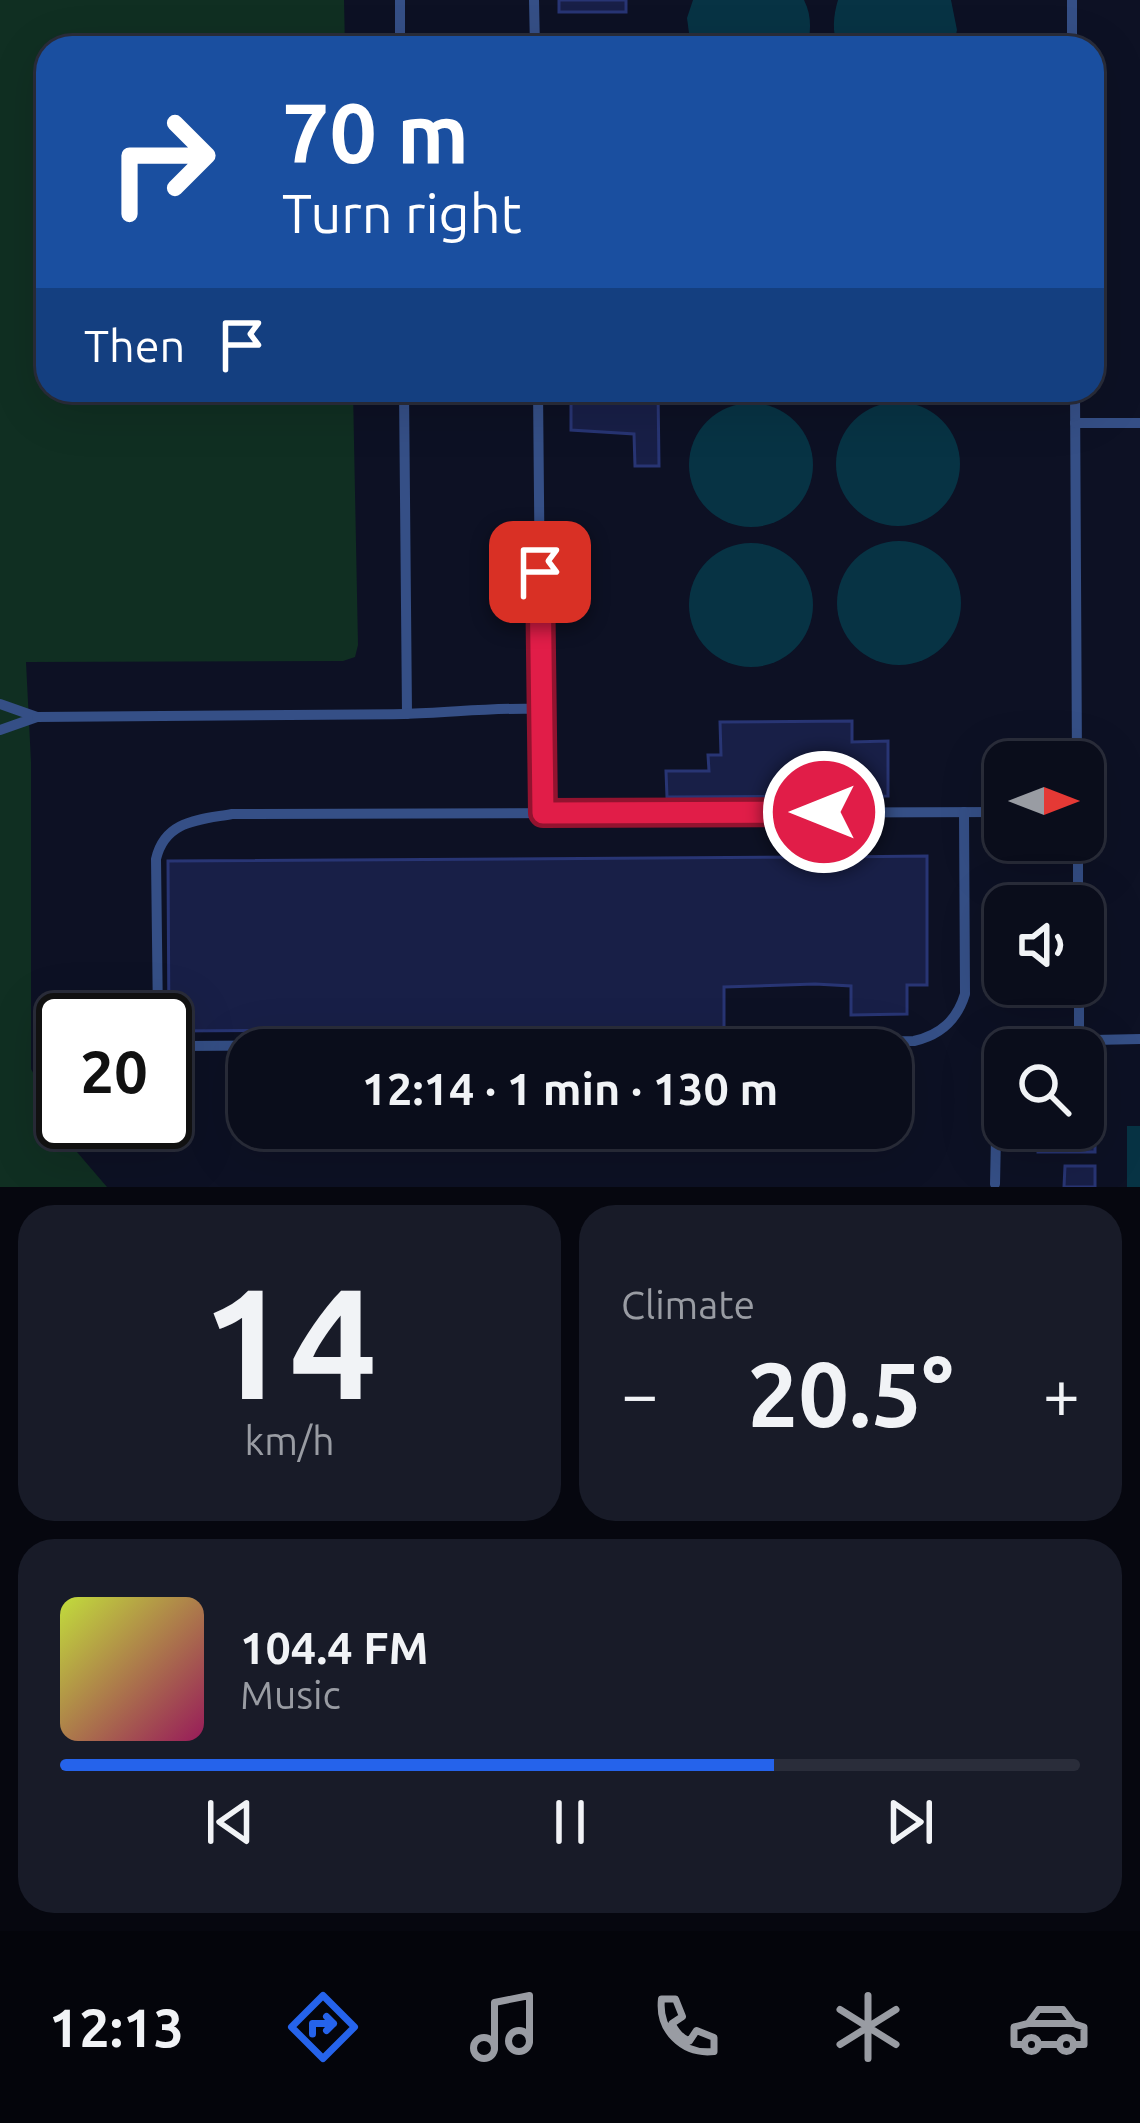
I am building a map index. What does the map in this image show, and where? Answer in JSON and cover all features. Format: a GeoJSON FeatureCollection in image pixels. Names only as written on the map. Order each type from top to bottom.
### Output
{"type":"FeatureCollection","features":[{"type":"Feature","properties":{"kind":"lane"},"geometry":{"type":"LineString","coordinates":[[400,0],[400,36]]}},
{"type":"Feature","properties":{"kind":"lane"},"geometry":{"type":"LineString","coordinates":[[534,0],[535,36]]}},
{"type":"Feature","properties":{"kind":"lane"},"geometry":{"type":"LineString","coordinates":[[1072,0],[1072,36]]}},
{"type":"Feature","properties":{"kind":"lane"},"geometry":{"type":"LineString","coordinates":[[404,402],[407,714]]}},
{"type":"Feature","properties":{"kind":"lane"},"geometry":{"type":"LineString","coordinates":[[538,402],[543,813]]}},
{"type":"Feature","properties":{"kind":"lane"},"geometry":{"type":"LineString","coordinates":[[1075,402],[1077,741]]}},
{"type":"Feature","properties":{"kind":"lane"},"geometry":{"type":"LineString","coordinates":[[1075,423],[1140,423]]}},
{"type":"Feature","properties":{"kind":"lane"},"geometry":{"type":"LineString","coordinates":[[0,704],[37,716],[541,709]]}},
{"type":"Feature","properties":{"kind":"lane"},"geometry":{"type":"LineString","coordinates":[[0,730],[37,716]]}},
{"type":"Feature","properties":{"kind":"lane"},"geometry":{"type":"LineString","coordinates":[[192,1046],[928,1038],[952,1021],[965,994],[964,812]]}},
{"type":"Feature","properties":{"kind":"lane"},"geometry":{"type":"LineString","coordinates":[[158,993],[156,859],[167,833],[194,822],[232,814],[984,812]]}},
{"type":"Feature","properties":{"kind":"lane"},"geometry":{"type":"LineString","coordinates":[[1104,1040],[1140,1039]]}},
{"type":"Feature","properties":{"kind":"lane"},"geometry":{"type":"LineString","coordinates":[[995,1184],[996,1149]]}},
{"type":"Feature","properties":{"kind":"green space"},"geometry":{"type":"Polygon","coordinates":[[[0,0],[344,0],[345,36],[36,36],[36,402],[353,402],[355,657],[343,661],[26,662],[36,1149],[75,1149],[107,1187],[0,1187],[0,0]]]}},
{"type":"Feature","properties":{"kind":"water"},"geometry":{"type":"Polygon","coordinates":[[[693,0],[804,0],[810,24],[808,36],[689,36],[687,18],[693,0]]]}},
{"type":"Feature","properties":{"kind":"water"},"geometry":{"type":"Polygon","coordinates":[[[838,0],[951,0],[957,30],[956,36],[835,36],[838,0]]]}},
{"type":"Feature","properties":{"kind":"water"},"geometry":{"type":"Polygon","coordinates":[[[898,402],[922,407],[942,420],[955,440],[960,464],[955,488],[942,508],[922,521],[898,526],[874,521],[854,508],[841,488],[836,464],[841,440],[854,420],[874,407],[898,402]]]}},
{"type":"Feature","properties":{"kind":"water"},"geometry":{"type":"Polygon","coordinates":[[[751,403],[775,408],[795,421],[808,441],[813,465],[808,489],[795,509],[775,522],[751,527],[727,522],[707,509],[694,489],[689,465],[694,441],[707,421],[727,408],[751,403]]]}},
{"type":"Feature","properties":{"kind":"water"},"geometry":{"type":"Polygon","coordinates":[[[899,541],[923,546],[943,559],[956,579],[961,603],[956,627],[943,647],[923,660],[899,665],[875,660],[855,647],[842,627],[837,603],[842,579],[855,559],[875,546],[899,541]]]}},
{"type":"Feature","properties":{"kind":"water"},"geometry":{"type":"Polygon","coordinates":[[[751,543],[775,548],[795,561],[808,581],[813,605],[808,629],[795,649],[775,662],[751,667],[727,662],[707,649],[694,629],[689,605],[694,581],[707,561],[727,548],[751,543]]]}},
{"type":"Feature","properties":{"kind":"water"},"geometry":{"type":"Polygon","coordinates":[[[1127,1126],[1140,1126],[1140,1187],[1127,1187],[1127,1126]]]}},
{"type":"Feature","properties":{"kind":"building"},"geometry":{"type":"Polygon","coordinates":[[[559,0],[626,0],[626,12],[559,12],[559,0]]]}},
{"type":"Feature","properties":{"kind":"building"},"geometry":{"type":"Polygon","coordinates":[[[571,402],[658,402],[659,466],[635,466],[634,434],[571,430],[571,402]]]}},
{"type":"Feature","properties":{"kind":"building"},"geometry":{"type":"Polygon","coordinates":[[[852,721],[852,742],[888,741],[888,796],[667,797],[666,771],[709,771],[708,755],[721,755],[720,722],[852,721]]]}},
{"type":"Feature","properties":{"kind":"building"},"geometry":{"type":"Polygon","coordinates":[[[927,856],[927,985],[907,985],[907,1014],[851,1015],[851,986],[815,984],[724,987],[724,1028],[192,1031],[192,993],[169,993],[168,861],[816,857],[816,862],[835,861],[835,857],[927,856]]]}},
{"type":"Feature","properties":{"kind":"building"},"geometry":{"type":"Polygon","coordinates":[[[1038,1149],[1095,1149],[1095,1152],[1038,1149]]]}},
{"type":"Feature","properties":{"kind":"building"},"geometry":{"type":"Polygon","coordinates":[[[1065,1166],[1095,1166],[1095,1187],[1064,1187],[1065,1166]]]}},
{"type":"Feature","properties":{"kind":"route"},"geometry":{"type":"LineString","coordinates":[[540,572],[543,813],[824,812]]}}]}
